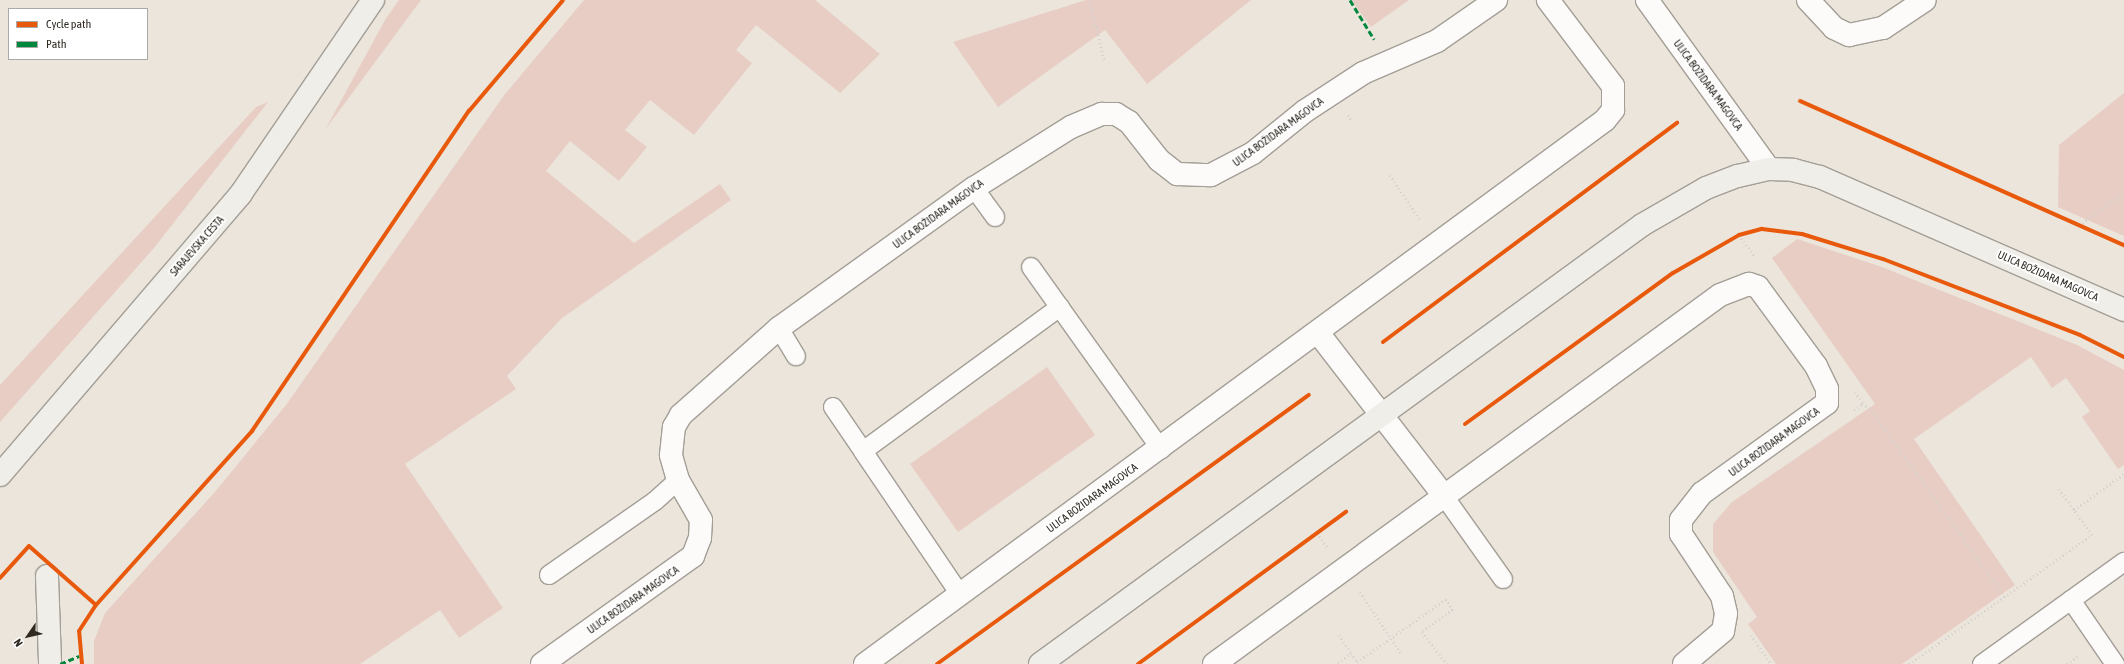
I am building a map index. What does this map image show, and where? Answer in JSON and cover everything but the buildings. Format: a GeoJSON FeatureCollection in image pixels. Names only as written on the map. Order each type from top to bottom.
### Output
{"type":"FeatureCollection","features":[{"type":"Feature","properties":{"kind":"street","name":"SARAJEVSKA CESTA"},"geometry":{"type":"LineString","coordinates":[[0,475],[240,195],[373,0]]}},
{"type":"Feature","properties":{"kind":"street","name":"ULICA BOŽIDARA MAGOVCA"},"geometry":{"type":"LineString","coordinates":[[542,664],[693,556],[700,538],[701,520],[678,480],[671,454],[674,427],[681,415],[779,328],[974,188],[1071,127],[1102,114],[1116,114],[1130,122],[1159,160],[1177,174],[1211,175],[1253,153],[1305,111],[1364,73],[1437,41],[1496,0]]}},
{"type":"Feature","properties":{"kind":"street","name":"ULICA BOŽIDARA MAGOVCA"},"geometry":{"type":"LineString","coordinates":[[865,664],[959,593],[1319,334],[1589,135],[1613,110],[1615,95],[1608,77],[1548,0]]}},
{"type":"Feature","properties":{"kind":"street","name":"ULICA BOŽIDARA MAGOVCA"},"geometry":{"type":"LineString","coordinates":[[1647,0],[1769,169]]}},
{"type":"Feature","properties":{"kind":"street"},"geometry":{"type":"LineString","coordinates":[[1808,0],[1834,28],[1849,35],[1883,28],[1925,0]]}},
{"type":"Feature","properties":{"kind":"street","name":"ULICA BOŽIDARA MAGOVCA"},"geometry":{"type":"LineString","coordinates":[[1040,664],[1642,225],[1706,188],[1769,169],[1793,170],[1844,186],[2124,310]]}},
{"type":"Feature","properties":{"kind":"street","name":"ULICA BOŽIDARA MAGOVCA"},"geometry":{"type":"LineString","coordinates":[[1214,664],[1720,295],[1749,284],[1758,288],[1816,366],[1827,389],[1826,403],[1702,493],[1681,520],[1681,534],[1722,596],[1726,614],[1722,631],[1684,664]]}},
{"type":"Feature","properties":{"kind":"street"},"geometry":{"type":"LineString","coordinates":[[1319,334],[1444,496]]}},
{"type":"Feature","properties":{"kind":"street"},"geometry":{"type":"LineString","coordinates":[[47,576],[50,664]]}},
{"type":"Feature","properties":{"kind":"lane"},"geometry":{"type":"LineString","coordinates":[[974,188],[995,217]]}},
{"type":"Feature","properties":{"kind":"lane"},"geometry":{"type":"LineString","coordinates":[[1031,267],[1161,448]]}},
{"type":"Feature","properties":{"kind":"lane"},"geometry":{"type":"LineString","coordinates":[[863,451],[1060,307]]}},
{"type":"Feature","properties":{"kind":"lane"},"geometry":{"type":"LineString","coordinates":[[779,328],[796,356]]}},
{"type":"Feature","properties":{"kind":"lane"},"geometry":{"type":"LineString","coordinates":[[833,407],[959,593]]}},
{"type":"Feature","properties":{"kind":"lane"},"geometry":{"type":"LineString","coordinates":[[549,575],[655,501],[678,480]]}},
{"type":"Feature","properties":{"kind":"lane"},"geometry":{"type":"LineString","coordinates":[[1444,496],[1503,579]]}},
{"type":"Feature","properties":{"kind":"lane"},"geometry":{"type":"LineString","coordinates":[[1982,664],[2124,562]]}},
{"type":"Feature","properties":{"kind":"lane"},"geometry":{"type":"LineString","coordinates":[[2071,600],[2115,664]]}},
{"type":"Feature","properties":{"kind":"path"},"geometry":{"type":"LineString","coordinates":[[1090,0],[1104,60]]}},
{"type":"Feature","properties":{"kind":"path"},"geometry":{"type":"LineString","coordinates":[[1390,175],[1426,228]]}},
{"type":"Feature","properties":{"kind":"path"},"geometry":{"type":"LineString","coordinates":[[2079,225],[2124,193]]}},
{"type":"Feature","properties":{"kind":"path"},"geometry":{"type":"LineString","coordinates":[[1851,412],[1863,403],[1874,414],[2005,597]]}},
{"type":"Feature","properties":{"kind":"path"},"geometry":{"type":"LineString","coordinates":[[2074,510],[2124,474]]}},
{"type":"Feature","properties":{"kind":"path"},"geometry":{"type":"LineString","coordinates":[[1910,664],[2092,535],[2059,489]]}},
{"type":"Feature","properties":{"kind":"path"},"geometry":{"type":"LineString","coordinates":[[1358,589],[1401,653]]}},
{"type":"Feature","properties":{"kind":"path"},"geometry":{"type":"LineString","coordinates":[[1339,636],[1357,662],[1446,599],[1453,610],[1422,632],[1447,664]]}},
{"type":"Feature","properties":{"kind":"path"},"geometry":{"type":"LineString","coordinates":[[1747,629],[1771,664]]}},
{"type":"Feature","properties":{"kind":"path"},"geometry":{"type":"LineString","coordinates":[[2067,664],[2085,650]]}},
{"type":"Feature","properties":{"kind":"path"},"geometry":{"type":"LineString","coordinates":[[1338,663],[1351,654]]}},
{"type":"Feature","properties":{"kind":"shaded area"},"geometry":{"type":"Polygon","coordinates":[[[399,0],[421,0],[325,130],[385,20],[399,0]]]}},
{"type":"Feature","properties":{"kind":"shaded area"},"geometry":{"type":"Polygon","coordinates":[[[584,0],[815,0],[880,54],[840,93],[756,25],[736,50],[752,63],[694,135],[650,100],[625,130],[647,147],[619,181],[570,141],[546,171],[634,243],[720,184],[731,200],[562,318],[507,376],[516,389],[405,464],[503,608],[459,638],[440,610],[360,664],[94,664],[94,641],[105,613],[214,493],[286,405],[505,94],[584,0]]]}},
{"type":"Feature","properties":{"kind":"shaded area"},"geometry":{"type":"Polygon","coordinates":[[[1086,0],[1251,0],[1147,84],[1105,30],[998,107],[953,42],[1086,0]]]}},
{"type":"Feature","properties":{"kind":"shaded area"},"geometry":{"type":"Polygon","coordinates":[[[1351,0],[1409,0],[1371,27],[1351,0]]]}},
{"type":"Feature","properties":{"kind":"shaded area"},"geometry":{"type":"Polygon","coordinates":[[[2124,93],[2124,236],[2058,207],[2059,145],[2124,93]]]}},
{"type":"Feature","properties":{"kind":"shaded area"},"geometry":{"type":"Polygon","coordinates":[[[268,102],[154,248],[0,422],[0,385],[256,107],[268,102]]]}},
{"type":"Feature","properties":{"kind":"shaded area"},"geometry":{"type":"Polygon","coordinates":[[[1797,239],[1882,267],[2077,345],[2124,370],[2124,465],[2118,469],[2082,417],[2090,411],[2066,378],[2052,388],[2031,357],[1914,439],[2015,585],[1902,664],[1776,664],[1748,624],[1757,617],[1713,552],[1713,524],[1732,502],[1875,404],[1772,258],[1797,239]]]}},
{"type":"Feature","properties":{"kind":"shaded area"},"geometry":{"type":"Polygon","coordinates":[[[1047,367],[1095,435],[958,532],[910,464],[1047,367]]]}},
{"type":"Feature","properties":{"kind":"marked path"},"geometry":{"type":"LineString","coordinates":[[1350,0],[1374,39]]}},
{"type":"Feature","properties":{"kind":"marked path"},"geometry":{"type":"LineString","coordinates":[[60,664],[79,656]]}},
{"type":"Feature","properties":{"kind":"cycle path"},"geometry":{"type":"LineString","coordinates":[[82,664],[79,631],[96,605],[252,431],[469,111],[563,0]]}},
{"type":"Feature","properties":{"kind":"cycle path"},"geometry":{"type":"LineString","coordinates":[[1800,101],[2124,245]]}},
{"type":"Feature","properties":{"kind":"cycle path"},"geometry":{"type":"LineString","coordinates":[[1383,342],[1677,123]]}},
{"type":"Feature","properties":{"kind":"cycle path"},"geometry":{"type":"LineString","coordinates":[[1465,424],[1673,273],[1739,235],[1762,229],[1802,234],[1883,259],[2080,335],[2124,357]]}},
{"type":"Feature","properties":{"kind":"cycle path"},"geometry":{"type":"LineString","coordinates":[[937,664],[1309,395]]}},
{"type":"Feature","properties":{"kind":"cycle path"},"geometry":{"type":"LineString","coordinates":[[1138,664],[1346,512]]}},
{"type":"Feature","properties":{"kind":"cycle path"},"geometry":{"type":"LineString","coordinates":[[0,578],[29,546],[96,605]]}}]}
